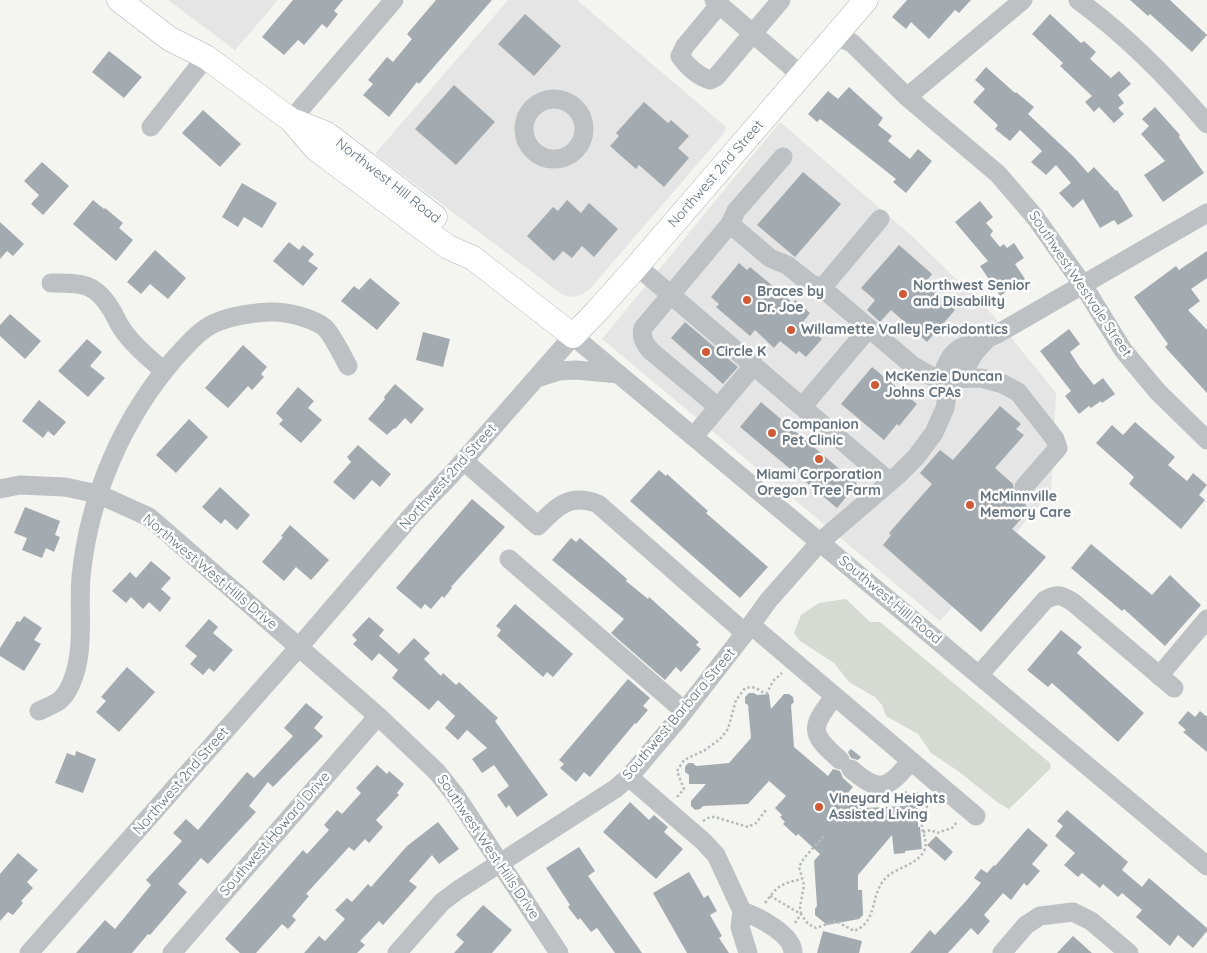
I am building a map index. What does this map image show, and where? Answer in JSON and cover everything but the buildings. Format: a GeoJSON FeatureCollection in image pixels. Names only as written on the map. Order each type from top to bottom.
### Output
{"type":"FeatureCollection","features":[{"type":"Feature","properties":{"kind":"main road","name":"Northwest Hill Road"},"geometry":{"type":"LineString","coordinates":[[119,0],[170,39],[206,57],[291,120],[327,134],[456,234],[473,258],[573,336]]}},
{"type":"Feature","properties":{"kind":"main road","name":"Northwest Hill Road"},"geometry":{"type":"LineString","coordinates":[[145,0],[180,26],[206,57]]}},
{"type":"Feature","properties":{"kind":"main road","name":"Northwest 2nd Street"},"geometry":{"type":"LineString","coordinates":[[573,336],[637,266],[866,0]]}},
{"type":"Feature","properties":{"kind":"street"},"geometry":{"type":"LineString","coordinates":[[291,120],[394,0]]}},
{"type":"Feature","properties":{"kind":"street"},"geometry":{"type":"LineString","coordinates":[[781,0],[753,33],[716,76],[710,80],[703,78],[680,56],[684,46],[716,2],[753,33],[801,75]]}},
{"type":"Feature","properties":{"kind":"street"},"geometry":{"type":"LineString","coordinates":[[907,97],[1023,0]]}},
{"type":"Feature","properties":{"kind":"street"},"geometry":{"type":"LineString","coordinates":[[1078,0],[1134,45],[1173,83],[1207,124]]}},
{"type":"Feature","properties":{"kind":"street","name":"Southwest Westvale Street"},"geometry":{"type":"LineString","coordinates":[[835,36],[852,43],[907,97],[998,174],[1035,217],[1082,285],[1123,350],[1157,391],[1207,440]]}},
{"type":"Feature","properties":{"kind":"street"},"geometry":{"type":"LineString","coordinates":[[151,127],[206,57]]}},
{"type":"Feature","properties":{"kind":"street"},"geometry":{"type":"LineString","coordinates":[[718,407],[645,344],[642,337],[643,328],[730,224],[736,211],[783,157]]}},
{"type":"Feature","properties":{"kind":"street"},"geometry":{"type":"LineString","coordinates":[[950,379],[965,369],[975,352],[993,336],[1207,213]]}},
{"type":"Feature","properties":{"kind":"street"},"geometry":{"type":"LineString","coordinates":[[822,288],[880,219]]}},
{"type":"Feature","properties":{"kind":"street"},"geometry":{"type":"LineString","coordinates":[[730,224],[770,258],[787,265],[811,284],[822,288],[912,366],[931,376],[950,379],[981,378],[1003,384],[1018,392],[1055,439],[1058,448],[1024,487]]}},
{"type":"Feature","properties":{"kind":"street"},"geometry":{"type":"LineString","coordinates":[[637,266],[890,482]]}},
{"type":"Feature","properties":{"kind":"street"},"geometry":{"type":"LineString","coordinates":[[51,283],[79,283],[88,286],[100,294],[124,332],[140,351],[164,371]]}},
{"type":"Feature","properties":{"kind":"street"},"geometry":{"type":"LineString","coordinates":[[39,711],[63,699],[71,684],[78,663],[81,577],[88,533],[98,494],[120,440],[139,406],[164,371],[190,341],[214,324],[244,314],[274,312],[300,316],[325,328],[348,366]]}},
{"type":"Feature","properties":{"kind":"street"},"geometry":{"type":"LineString","coordinates":[[802,407],[868,328]]}},
{"type":"Feature","properties":{"kind":"street","name":"Southwest Hill Road"},"geometry":{"type":"LineString","coordinates":[[573,336],[1207,866]]}},
{"type":"Feature","properties":{"kind":"street","name":"Northwest 2nd Street"},"geometry":{"type":"LineString","coordinates":[[29,953],[299,647],[414,513],[464,461],[573,336]]}},
{"type":"Feature","properties":{"kind":"street"},"geometry":{"type":"LineString","coordinates":[[694,436],[754,365]]}},
{"type":"Feature","properties":{"kind":"street"},"geometry":{"type":"LineString","coordinates":[[535,379],[559,371],[576,370],[619,374]]}},
{"type":"Feature","properties":{"kind":"street","name":"Southwest Barbara Street"},"geometry":{"type":"LineString","coordinates":[[397,953],[442,902],[500,862],[615,789],[629,777],[748,629],[768,601],[820,542],[916,457],[934,433],[945,408],[950,379]]}},
{"type":"Feature","properties":{"kind":"street"},"geometry":{"type":"LineString","coordinates":[[464,461],[538,526],[550,514],[574,499],[586,499],[598,504],[748,629],[792,660],[972,812]]}},
{"type":"Feature","properties":{"kind":"street","name":"Northwest West Hills Drive"},"geometry":{"type":"LineString","coordinates":[[0,489],[20,485],[66,487],[98,494],[149,518],[299,647]]}},
{"type":"Feature","properties":{"kind":"street"},"geometry":{"type":"LineString","coordinates":[[509,559],[684,710]]}},
{"type":"Feature","properties":{"kind":"street"},"geometry":{"type":"LineString","coordinates":[[979,675],[1045,600],[1053,596],[1063,596],[1167,682],[1207,619]]}},
{"type":"Feature","properties":{"kind":"street","name":"Southwest West Hills Drive"},"geometry":{"type":"LineString","coordinates":[[299,647],[378,716],[437,772],[456,796],[559,953]]}},
{"type":"Feature","properties":{"kind":"street"},"geometry":{"type":"LineString","coordinates":[[835,696],[817,721],[816,731],[818,738],[865,782],[873,785],[890,784],[896,780],[911,761]]}},
{"type":"Feature","properties":{"kind":"street","name":"Southwest Howard Drive"},"geometry":{"type":"LineString","coordinates":[[172,953],[378,716]]}},
{"type":"Feature","properties":{"kind":"street"},"geometry":{"type":"LineString","coordinates":[[629,777],[694,833],[716,855],[749,913],[790,945]]}},
{"type":"Feature","properties":{"kind":"street"},"geometry":{"type":"LineString","coordinates":[[1002,953],[1026,925],[1040,916],[1073,912],[1091,921],[1129,953]]}},
{"type":"Feature","properties":{"kind":"street"},"geometry":{"type":"LineString","coordinates":[[748,953],[740,927],[749,913]]}},
{"type":"Feature","properties":{"kind":"path"},"geometry":{"type":"LineString","coordinates":[[673,802],[684,789],[676,771],[684,760],[705,750],[720,739],[728,729],[736,700],[745,688],[756,688],[767,693],[773,681],[779,677],[792,660]]}},
{"type":"Feature","properties":{"kind":"path"},"geometry":{"type":"LineString","coordinates":[[770,896],[801,914],[808,924],[816,928],[836,921],[854,930],[862,927],[869,918],[878,887],[890,875],[914,861],[925,850],[921,825],[922,817],[929,804],[915,792],[909,797],[896,780]]}},
{"type":"Feature","properties":{"kind":"path"},"geometry":{"type":"LineString","coordinates":[[694,833],[703,821],[710,817],[748,827],[756,823],[766,810]]}},
{"type":"Feature","properties":{"kind":"path"},"geometry":{"type":"LineString","coordinates":[[923,832],[931,830],[937,833],[952,828],[972,812]]}},
{"type":"Feature","properties":{"kind":"path"},"geometry":{"type":"LineString","coordinates":[[790,945],[801,914],[800,907],[804,885],[799,867],[804,858],[825,835]]}},
{"type":"Feature","properties":{"kind":"path"},"geometry":{"type":"LineString","coordinates":[[749,913],[770,896],[781,884],[802,879]]}},
{"type":"Feature","properties":{"kind":"shaded area"},"geometry":{"type":"Polygon","coordinates":[[[168,0],[278,0],[235,50],[168,0]]]}},
{"type":"Feature","properties":{"kind":"shaded area"},"geometry":{"type":"Polygon","coordinates":[[[508,0],[577,0],[726,127],[724,133],[589,290],[580,295],[571,297],[563,295],[375,154],[508,0]]]}},
{"type":"Feature","properties":{"kind":"shaded area"},"geometry":{"type":"Polygon","coordinates":[[[780,122],[913,237],[992,314],[1056,393],[1051,492],[940,621],[602,339],[780,122]]]}},
{"type":"Feature","properties":{"kind":"shaded area"},"geometry":{"type":"Polygon","coordinates":[[[846,599],[870,622],[880,622],[1050,763],[1051,768],[1009,809],[931,753],[918,734],[886,716],[882,705],[875,697],[849,682],[834,663],[800,641],[794,633],[801,615],[819,603],[846,599]]]}},
{"type":"Feature","properties":{"kind":"place","name":"Northwest Senior and Disability"},"geometry":{"type":"Point","coordinates":[903,294]}},
{"type":"Feature","properties":{"kind":"place","name":"Braces by Dr. Joe"},"geometry":{"type":"Point","coordinates":[747,300]}},
{"type":"Feature","properties":{"kind":"place","name":"Willamette Valley Periodontics"},"geometry":{"type":"Point","coordinates":[791,330]}},
{"type":"Feature","properties":{"kind":"place","name":"Circle K"},"geometry":{"type":"Point","coordinates":[706,352]}},
{"type":"Feature","properties":{"kind":"place","name":"McKenzie Duncan Johns CPAs"},"geometry":{"type":"Point","coordinates":[875,385]}},
{"type":"Feature","properties":{"kind":"place","name":"Companion Pet Clinic"},"geometry":{"type":"Point","coordinates":[772,433]}},
{"type":"Feature","properties":{"kind":"place","name":"Miami Corporation Oregon Tree Farm"},"geometry":{"type":"Point","coordinates":[819,459]}},
{"type":"Feature","properties":{"kind":"place","name":"McMinnville Memory Care"},"geometry":{"type":"Point","coordinates":[970,505]}},
{"type":"Feature","properties":{"kind":"place","name":"Vineyard Heights Assisted Living"},"geometry":{"type":"Point","coordinates":[819,807]}}]}
